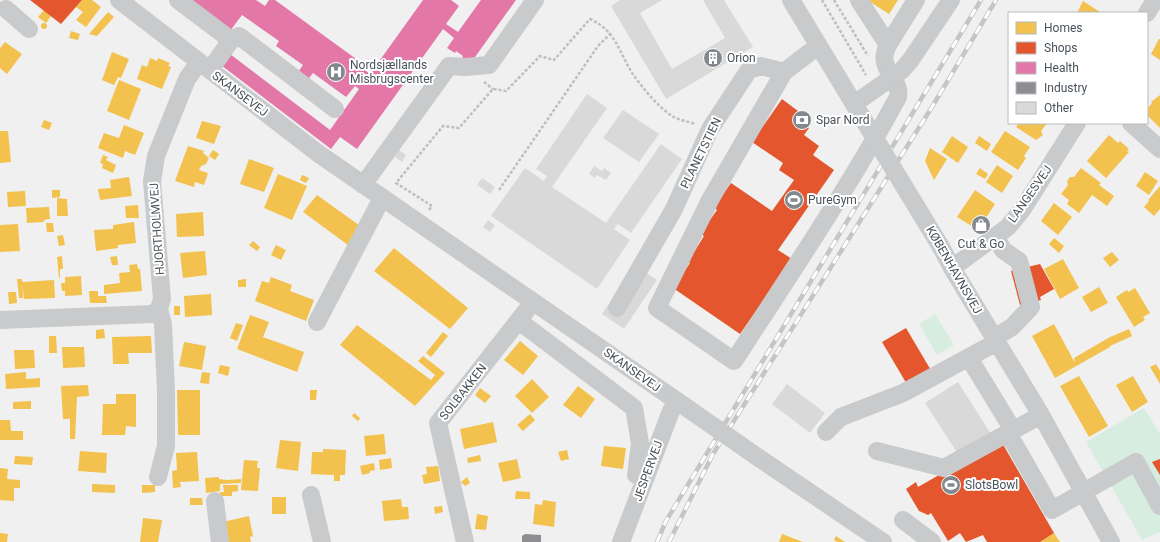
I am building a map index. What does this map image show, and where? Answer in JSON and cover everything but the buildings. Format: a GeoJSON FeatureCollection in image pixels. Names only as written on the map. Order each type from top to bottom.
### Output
{"type":"FeatureCollection","features":[{"type":"Feature","properties":{"kind":"street","name":"SKANSEVEJ"},"geometry":{"type":"LineString","coordinates":[[119,0],[319,154],[883,542]]}},
{"type":"Feature","properties":{"kind":"street"},"geometry":{"type":"LineString","coordinates":[[178,0],[231,40],[239,36],[336,109]]}},
{"type":"Feature","properties":{"kind":"street"},"geometry":{"type":"LineString","coordinates":[[363,185],[449,66],[466,67],[489,65],[535,0]]}},
{"type":"Feature","properties":{"kind":"street","name":"KØBENHAVNSVEJ"},"geometry":{"type":"LineString","coordinates":[[791,0],[1041,415],[1111,542]]}},
{"type":"Feature","properties":{"kind":"street"},"geometry":{"type":"LineString","coordinates":[[859,0],[888,45]]}},
{"type":"Feature","properties":{"kind":"street"},"geometry":{"type":"LineString","coordinates":[[818,46],[784,72],[710,200],[657,308],[734,361],[807,247],[832,212],[898,97],[898,91],[884,61],[883,55],[916,0]]}},
{"type":"Feature","properties":{"kind":"street"},"geometry":{"type":"LineString","coordinates":[[850,96],[901,71],[910,61],[951,0]]}},
{"type":"Feature","properties":{"kind":"street"},"geometry":{"type":"LineString","coordinates":[[1148,12],[1155,0]]}},
{"type":"Feature","properties":{"kind":"street"},"geometry":{"type":"LineString","coordinates":[[6,9],[29,29]]}},
{"type":"Feature","properties":{"kind":"street","name":"HJORTHOLMVEJ"},"geometry":{"type":"LineString","coordinates":[[158,477],[166,446],[166,392],[163,324],[159,309],[162,299],[152,181],[156,156],[187,80],[231,40]]}},
{"type":"Feature","properties":{"kind":"street","name":"PLANETSTIEN"},"geometry":{"type":"LineString","coordinates":[[617,308],[674,209],[710,129],[749,70],[761,66],[784,72]]}},
{"type":"Feature","properties":{"kind":"street","name":"LANGESVEJ"},"geometry":{"type":"LineString","coordinates":[[952,268],[1008,227],[1022,210],[1077,124]]}},
{"type":"Feature","properties":{"kind":"street"},"geometry":{"type":"LineString","coordinates":[[1132,124],[1160,149]]}},
{"type":"Feature","properties":{"kind":"street"},"geometry":{"type":"LineString","coordinates":[[317,322],[382,198]]}},
{"type":"Feature","properties":{"kind":"street"},"geometry":{"type":"LineString","coordinates":[[826,432],[841,418],[903,393],[969,358],[1012,327],[1031,307],[1019,261],[1004,250],[996,237]]}},
{"type":"Feature","properties":{"kind":"street","name":"SOLBAKKEN"},"geometry":{"type":"LineString","coordinates":[[465,542],[438,423],[533,302]]}},
{"type":"Feature","properties":{"kind":"street"},"geometry":{"type":"LineString","coordinates":[[0,320],[152,314],[159,309]]}},
{"type":"Feature","properties":{"kind":"street"},"geometry":{"type":"LineString","coordinates":[[519,321],[634,408],[640,443],[636,475]]}},
{"type":"Feature","properties":{"kind":"street"},"geometry":{"type":"LineString","coordinates":[[969,358],[1011,432],[1052,510],[1136,462],[1160,506]]}},
{"type":"Feature","properties":{"kind":"street","name":"JESPERVEJ"},"geometry":{"type":"LineString","coordinates":[[621,542],[671,411],[677,401]]}},
{"type":"Feature","properties":{"kind":"street"},"geometry":{"type":"LineString","coordinates":[[877,451],[944,468],[1041,415]]}},
{"type":"Feature","properties":{"kind":"street"},"geometry":{"type":"LineString","coordinates":[[311,495],[322,542]]}},
{"type":"Feature","properties":{"kind":"street"},"geometry":{"type":"LineString","coordinates":[[215,501],[220,542]]}},
{"type":"Feature","properties":{"kind":"street"},"geometry":{"type":"LineString","coordinates":[[903,520],[932,542]]}},
{"type":"Feature","properties":{"kind":"path"},"geometry":{"type":"LineString","coordinates":[[822,0],[867,75],[850,96]]}},
{"type":"Feature","properties":{"kind":"path"},"geometry":{"type":"LineString","coordinates":[[834,0],[871,61]]}},
{"type":"Feature","properties":{"kind":"path"},"geometry":{"type":"LineString","coordinates":[[420,224],[432,206],[396,182],[443,126],[459,128],[493,88],[506,91],[540,56],[554,60],[590,19],[601,24],[611,33],[633,73],[661,107],[673,116],[710,129]]}},
{"type":"Feature","properties":{"kind":"path"},"geometry":{"type":"LineString","coordinates":[[499,190],[598,46],[611,33]]}},
{"type":"Feature","properties":{"kind":"green space"},"geometry":{"type":"Polygon","coordinates":[[[935,314],[954,345],[937,355],[919,324],[935,314]]]}},
{"type":"Feature","properties":{"kind":"green space"},"geometry":{"type":"Polygon","coordinates":[[[1144,408],[1160,434],[1160,532],[1142,540],[1086,442],[1144,408]]]}},
{"type":"Feature","properties":{"kind":"railway"},"geometry":{"type":"LineString","coordinates":[[657,542],[666,521],[981,0]]}},
{"type":"Feature","properties":{"kind":"railway"},"geometry":{"type":"LineString","coordinates":[[669,542],[713,454],[932,107],[996,0]]}},
{"type":"Feature","properties":{"kind":"place","name":"Orion"},"geometry":{"type":"Point","coordinates":[713,58]}},
{"type":"Feature","properties":{"kind":"place","name":"Nordsjællands Misbrugscenter"},"geometry":{"type":"Point","coordinates":[336,72]}},
{"type":"Feature","properties":{"kind":"place","name":"Spar Nord"},"geometry":{"type":"Point","coordinates":[802,120]}},
{"type":"Feature","properties":{"kind":"place","name":"PureGym"},"geometry":{"type":"Point","coordinates":[794,200]}},
{"type":"Feature","properties":{"kind":"place","name":"Cut & Go"},"geometry":{"type":"Point","coordinates":[981,225]}},
{"type":"Feature","properties":{"kind":"place","name":"SlotsBowl"},"geometry":{"type":"Point","coordinates":[951,485]}}]}
